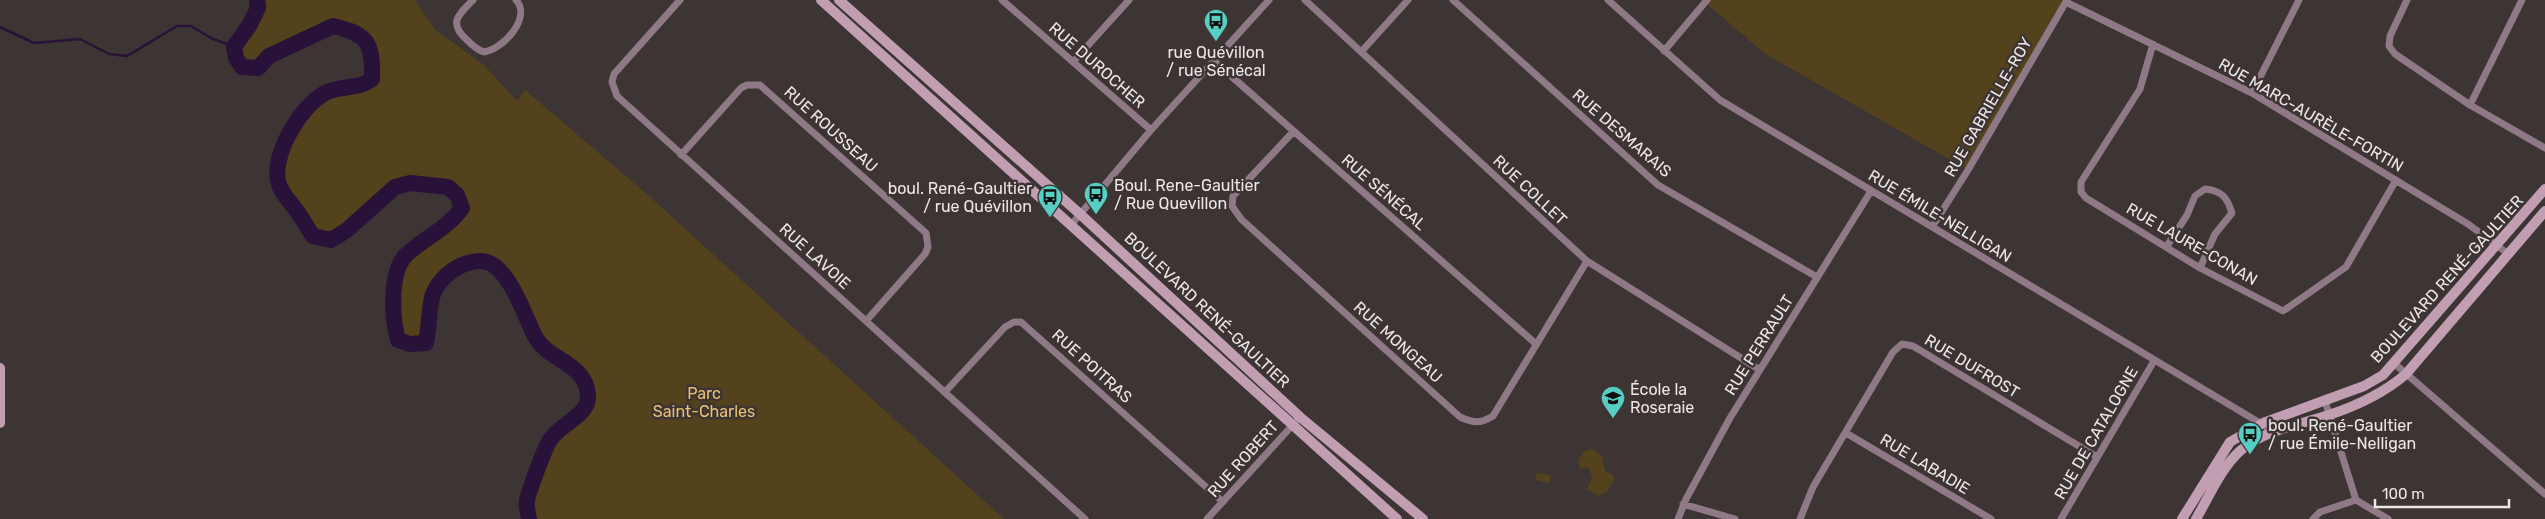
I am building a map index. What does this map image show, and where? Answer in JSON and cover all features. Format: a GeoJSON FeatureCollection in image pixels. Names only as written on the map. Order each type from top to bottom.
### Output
{"type":"FeatureCollection","features":[{"type":"Feature","properties":{"kind":"street"},"geometry":{"type":"LineString","coordinates":[[473,0],[460,14],[456,27],[473,46],[484,52],[497,47],[520,21],[521,8],[516,0]]}},
{"type":"Feature","properties":{"kind":"street"},"geometry":{"type":"LineString","coordinates":[[667,0],[674,7]]}},
{"type":"Feature","properties":{"kind":"street","name":"RUE LAVOIE"},"geometry":{"type":"LineString","coordinates":[[680,0],[614,74],[612,82],[617,96],[1085,519]]}},
{"type":"Feature","properties":{"kind":"street","name":"BOULEVARD RENÉ-GAULTIER"},"geometry":{"type":"LineString","coordinates":[[821,0],[1397,519]]}},
{"type":"Feature","properties":{"kind":"street","name":"BOULEVARD RENÉ-GAULTIER"},"geometry":{"type":"LineString","coordinates":[[839,0],[1080,214],[1300,417],[1422,519]]}},
{"type":"Feature","properties":{"kind":"street","name":"RUE DUROCHER"},"geometry":{"type":"LineString","coordinates":[[1002,0],[1152,130]]}},
{"type":"Feature","properties":{"kind":"street"},"geometry":{"type":"LineString","coordinates":[[1073,62],[1129,0]]}},
{"type":"Feature","properties":{"kind":"street"},"geometry":{"type":"LineString","coordinates":[[1070,225],[1152,130],[1270,0]]}},
{"type":"Feature","properties":{"kind":"street","name":"RUE COLLET"},"geometry":{"type":"LineString","coordinates":[[1305,0],[1586,261],[1760,370]]}},
{"type":"Feature","properties":{"kind":"street"},"geometry":{"type":"LineString","coordinates":[[1361,52],[1408,0]]}},
{"type":"Feature","properties":{"kind":"street","name":"RUE DESMARAIS"},"geometry":{"type":"LineString","coordinates":[[1453,0],[1658,185],[1816,277]]}},
{"type":"Feature","properties":{"kind":"street","name":"RUE ÉMILE-NELLIGAN"},"geometry":{"type":"LineString","coordinates":[[1608,0],[1720,100],[2275,432]]}},
{"type":"Feature","properties":{"kind":"street"},"geometry":{"type":"LineString","coordinates":[[1664,51],[1707,0]]}},
{"type":"Feature","properties":{"kind":"street"},"geometry":{"type":"LineString","coordinates":[[2407,0],[2390,36],[2389,46],[2395,54],[2470,105],[2545,148]]}},
{"type":"Feature","properties":{"kind":"street"},"geometry":{"type":"LineString","coordinates":[[2470,105],[2522,0]]}},
{"type":"Feature","properties":{"kind":"street","name":"RUE MARC-AURÈLE-FORTIN"},"geometry":{"type":"LineString","coordinates":[[2066,1],[2252,93],[2396,180],[2508,253]]}},
{"type":"Feature","properties":{"kind":"street","name":"RUE GABRIELLE-ROY"},"geometry":{"type":"LineString","coordinates":[[1932,227],[1968,170],[2066,1]]}},
{"type":"Feature","properties":{"kind":"street"},"geometry":{"type":"LineString","coordinates":[[2252,93],[2296,1]]}},
{"type":"Feature","properties":{"kind":"street","name":"RUE LAURE-CONAN"},"geometry":{"type":"LineString","coordinates":[[2153,44],[2140,88],[2080,182],[2081,192],[2086,198],[2200,268],[2283,311],[2346,267],[2396,180]]}},
{"type":"Feature","properties":{"kind":"street","name":"RUE SÉNÉCAL"},"geometry":{"type":"LineString","coordinates":[[1214,61],[1536,344]]}},
{"type":"Feature","properties":{"kind":"street","name":"RUE ROUSSEAU"},"geometry":{"type":"LineString","coordinates":[[681,155],[741,88],[747,85],[760,85],[926,233],[928,247],[925,254],[866,321]]}},
{"type":"Feature","properties":{"kind":"street","name":"RUE MONGEAU"},"geometry":{"type":"LineString","coordinates":[[1294,132],[1233,196],[1232,206],[1241,219],[1460,417],[1473,422],[1483,422],[1492,416],[1586,261]]}},
{"type":"Feature","properties":{"kind":"street"},"geometry":{"type":"LineString","coordinates":[[2167,246],[2187,215],[2195,196],[2205,189],[2218,191],[2227,198],[2232,213],[2215,234],[2200,268]]}},
{"type":"Feature","properties":{"kind":"street","name":"BOULEVARD RENÉ-GAULTIER"},"geometry":{"type":"LineString","coordinates":[[2182,519],[2223,451],[2239,436],[2263,424],[2364,386],[2383,375],[2395,364],[2545,189]]}},
{"type":"Feature","properties":{"kind":"street","name":"RUE PERRAULT"},"geometry":{"type":"LineString","coordinates":[[1678,519],[1683,504],[1730,418],[1816,277],[1872,191]]}},
{"type":"Feature","properties":{"kind":"street","name":"BOULEVARD RENÉ-GAULTIER"},"geometry":{"type":"LineString","coordinates":[[2196,519],[2230,462],[2239,451],[2275,432],[2330,415],[2392,386],[2406,374],[2545,211]]}},
{"type":"Feature","properties":{"kind":"street","name":"RUE POITRAS"},"geometry":{"type":"LineString","coordinates":[[945,392],[1005,327],[1014,322],[1021,322],[1223,502]]}},
{"type":"Feature","properties":{"kind":"street","name":"RUE DUFROST"},"geometry":{"type":"LineString","coordinates":[[1800,519],[1813,487],[1893,352],[1902,344],[1913,346],[2097,458]]}},
{"type":"Feature","properties":{"kind":"street","name":"RUE DE CATALOGNE"},"geometry":{"type":"LineString","coordinates":[[2061,519],[2154,361]]}},
{"type":"Feature","properties":{"kind":"street"},"geometry":{"type":"LineString","coordinates":[[2395,364],[2545,494]]}},
{"type":"Feature","properties":{"kind":"street"},"geometry":{"type":"LineString","coordinates":[[0,368],[0,423]]}},
{"type":"Feature","properties":{"kind":"street"},"geometry":{"type":"LineString","coordinates":[[2325,401],[2356,500],[2388,519]]}},
{"type":"Feature","properties":{"kind":"street","name":"RUE ROBERT"},"geometry":{"type":"LineString","coordinates":[[1207,519],[1300,417]]}},
{"type":"Feature","properties":{"kind":"street","name":"RUE LABADIE"},"geometry":{"type":"LineString","coordinates":[[1846,433],[1991,519]]}},
{"type":"Feature","properties":{"kind":"street"},"geometry":{"type":"LineString","coordinates":[[2313,519],[2320,512],[2356,500]]}},
{"type":"Feature","properties":{"kind":"street"},"geometry":{"type":"LineString","coordinates":[[1683,504],[1735,519]]}},
{"type":"Feature","properties":{"kind":"green space","name":"Parc Saint-Charles"},"geometry":{"type":"Polygon","coordinates":[[[266,0],[415,0],[435,30],[483,64],[517,101],[525,90],[648,195],[1004,519],[529,519],[527,500],[545,451],[555,434],[584,408],[588,395],[586,384],[574,369],[549,352],[536,338],[507,280],[491,263],[481,261],[466,263],[446,275],[441,281],[432,298],[426,343],[410,344],[398,340],[393,308],[394,284],[397,272],[406,255],[442,228],[462,208],[457,195],[448,187],[410,183],[395,187],[347,230],[331,240],[313,236],[279,186],[278,169],[284,144],[298,119],[316,99],[325,93],[361,85],[372,79],[372,57],[370,49],[361,37],[345,29],[333,26],[269,56],[258,68],[244,64],[238,50],[245,38],[260,22],[266,8],[266,0]]]}},
{"type":"Feature","properties":{"kind":"green space"},"geometry":{"type":"Polygon","coordinates":[[[1707,0],[2067,0],[1968,170],[1764,53],[1706,3],[1707,0]]]}},
{"type":"Feature","properties":{"kind":"green space"},"geometry":{"type":"Polygon","coordinates":[[[1592,449],[1602,456],[1605,471],[1613,475],[1614,480],[1606,493],[1598,496],[1587,489],[1592,478],[1589,467],[1580,469],[1578,460],[1584,451],[1592,449]]]}},
{"type":"Feature","properties":{"kind":"green space"},"geometry":{"type":"Polygon","coordinates":[[[1537,472],[1551,476],[1550,483],[1535,480],[1537,472]]]}},
{"type":"Feature","properties":{"kind":"waterway"},"geometry":{"type":"LineString","coordinates":[[257,0],[258,8],[249,26],[234,47],[236,58],[242,67],[258,68],[269,56],[333,26],[345,29],[361,37],[366,42],[371,57],[372,79],[361,85],[325,93],[316,99],[298,119],[284,144],[278,169],[279,186],[313,236],[331,240],[347,230],[395,187],[410,183],[448,187],[457,195],[462,208],[442,228],[406,255],[397,272],[394,284],[393,308],[398,340],[410,344],[426,343],[432,298],[441,281],[446,275],[466,263],[481,261],[491,263],[507,280],[536,338],[549,352],[574,369],[586,384],[588,395],[584,408],[555,434],[545,451],[527,500],[529,519]]}},
{"type":"Feature","properties":{"kind":"waterway"},"geometry":{"type":"LineString","coordinates":[[0,27],[34,43],[80,39],[109,54],[127,56],[177,26],[191,26],[211,38],[234,47]]}},
{"type":"Feature","properties":{"kind":"place","name":"rue Quévillon / rue Sénécal"},"geometry":{"type":"Point","coordinates":[1216,42]}},
{"type":"Feature","properties":{"kind":"place","name":"Boul. Rene-Gaultier / Rue Quevillon"},"geometry":{"type":"Point","coordinates":[1096,215]}},
{"type":"Feature","properties":{"kind":"place","name":"boul. René-Gaultier / rue Quévillon"},"geometry":{"type":"Point","coordinates":[1050,218]}},
{"type":"Feature","properties":{"kind":"place","name":"École la Roseraie"},"geometry":{"type":"Point","coordinates":[1613,419]}},
{"type":"Feature","properties":{"kind":"place","name":"boul. René-Gaultier / rue Émile-Nelligan"},"geometry":{"type":"Point","coordinates":[2250,455]}}]}
